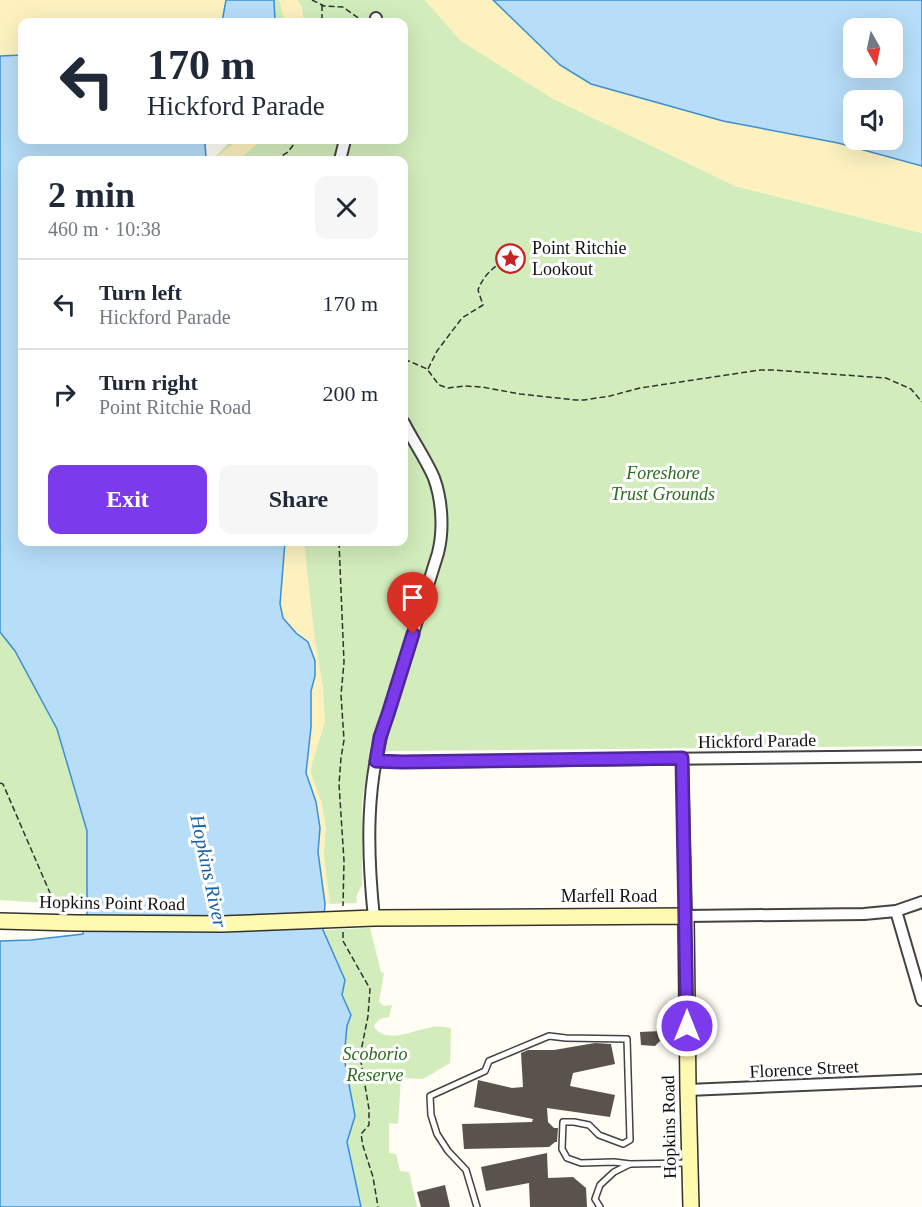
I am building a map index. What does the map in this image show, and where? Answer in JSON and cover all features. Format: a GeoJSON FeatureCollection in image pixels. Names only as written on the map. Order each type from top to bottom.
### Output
{"type":"FeatureCollection","features":[{"type":"Feature","properties":{"kind":"street"},"geometry":{"type":"LineString","coordinates":[[374,918],[369,840],[370,805],[380,737],[441,537],[440,507],[434,477],[408,430]]}},
{"type":"Feature","properties":{"kind":"street","name":"Hickford Parade"},"geometry":{"type":"LineString","coordinates":[[376,761],[922,756]]}},
{"type":"Feature","properties":{"kind":"street","name":"Hopkins Road"},"geometry":{"type":"LineString","coordinates":[[682,758],[691,1207]]}},
{"type":"Feature","properties":{"kind":"street","name":"Marfell Road"},"geometry":{"type":"LineString","coordinates":[[337,919],[864,914],[896,911],[922,902]]}},
{"type":"Feature","properties":{"kind":"street"},"geometry":{"type":"LineString","coordinates":[[896,911],[922,1000]]}},
{"type":"Feature","properties":{"kind":"street","name":"Hopkins Point Road"},"geometry":{"type":"LineString","coordinates":[[0,921],[222,924],[337,919]]}},
{"type":"Feature","properties":{"kind":"street","name":"Florence Street"},"geometry":{"type":"LineString","coordinates":[[688,1090],[922,1080]]}},
{"type":"Feature","properties":{"kind":"lane"},"geometry":{"type":"LineString","coordinates":[[477,1207],[466,1170],[436,1134],[431,1115],[430,1096],[485,1071],[489,1060],[549,1036],[627,1039],[630,1140],[623,1144],[599,1135],[589,1125],[563,1122],[562,1149],[567,1158],[581,1162],[630,1164],[690,1163]]}},
{"type":"Feature","properties":{"kind":"lane"},"geometry":{"type":"LineString","coordinates":[[600,1207],[596,1199],[600,1185],[614,1172],[630,1164]]}},
{"type":"Feature","properties":{"kind":"path"},"geometry":{"type":"LineString","coordinates":[[312,0],[322,5],[344,7],[359,18]]}},
{"type":"Feature","properties":{"kind":"path"},"geometry":{"type":"LineString","coordinates":[[322,5],[322,18]]}},
{"type":"Feature","properties":{"kind":"path"},"geometry":{"type":"LineString","coordinates":[[282,156],[294,144]]}},
{"type":"Feature","properties":{"kind":"path"},"geometry":{"type":"LineString","coordinates":[[428,369],[437,351],[462,318],[483,306],[478,290],[483,278],[492,269],[511,258]]}},
{"type":"Feature","properties":{"kind":"path"},"geometry":{"type":"LineString","coordinates":[[408,361],[428,369],[439,385],[448,388],[483,387],[520,394],[584,400],[610,396],[640,387],[760,370],[793,370],[886,378],[911,389],[922,402]]}},
{"type":"Feature","properties":{"kind":"path"},"geometry":{"type":"LineString","coordinates":[[339,546],[344,662],[341,694],[344,740],[339,784],[344,861],[337,919],[343,941],[370,989],[368,1016],[360,1056],[369,1109],[369,1125],[362,1134],[378,1207]]}},
{"type":"Feature","properties":{"kind":"path"},"geometry":{"type":"LineString","coordinates":[[0,783],[3,784],[50,893],[49,922]]}},
{"type":"Feature","properties":{"kind":"green space","name":"Foreshore Trust Grounds"},"geometry":{"type":"Polygon","coordinates":[[[274,0],[425,0],[461,41],[735,186],[922,233],[922,746],[391,751],[370,755],[362,801],[362,885],[356,897],[357,903],[325,904],[316,802],[306,773],[318,687],[311,643],[280,604],[285,546],[408,546],[408,156],[216,156],[228,144],[408,144],[408,18],[274,18],[274,0]]]}},
{"type":"Feature","properties":{"kind":"green space"},"geometry":{"type":"Polygon","coordinates":[[[0,632],[15,651],[57,729],[87,831],[87,906],[0,900],[0,632]]]}},
{"type":"Feature","properties":{"kind":"green space","name":"Scoborio Reserve"},"geometry":{"type":"Polygon","coordinates":[[[370,928],[381,972],[384,973],[379,1002],[384,1006],[392,1005],[389,1017],[380,1019],[374,1027],[379,1032],[393,1036],[432,1027],[451,1028],[450,1063],[423,1079],[401,1078],[398,1124],[389,1123],[389,1153],[396,1154],[400,1171],[409,1172],[417,1207],[361,1207],[347,1142],[355,1116],[344,1058],[347,1026],[351,1015],[342,995],[345,980],[323,930],[370,928]]]}},
{"type":"Feature","properties":{"kind":"sand"},"geometry":{"type":"Polygon","coordinates":[[[0,0],[226,0],[223,18],[18,18],[18,55],[0,56],[0,0]]]}},
{"type":"Feature","properties":{"kind":"sand"},"geometry":{"type":"Polygon","coordinates":[[[279,0],[298,0],[303,18],[284,18],[279,0]]]}},
{"type":"Feature","properties":{"kind":"sand"},"geometry":{"type":"Polygon","coordinates":[[[425,0],[493,0],[560,65],[843,144],[843,150],[865,150],[922,166],[922,233],[735,186],[553,99],[461,41],[425,0]]]}},
{"type":"Feature","properties":{"kind":"sand"},"geometry":{"type":"Polygon","coordinates":[[[233,144],[257,144],[243,156],[217,156],[233,144]]]}},
{"type":"Feature","properties":{"kind":"sand"},"geometry":{"type":"Polygon","coordinates":[[[285,546],[304,546],[315,640],[323,687],[325,722],[311,773],[322,803],[326,828],[324,853],[330,904],[319,905],[306,765],[311,727],[311,691],[315,676],[308,642],[296,633],[283,618],[280,604],[285,546]]]}},
{"type":"Feature","properties":{"kind":"water"},"geometry":{"type":"Polygon","coordinates":[[[226,0],[274,0],[275,18],[223,18],[226,0]]]}},
{"type":"Feature","properties":{"kind":"water"},"geometry":{"type":"Polygon","coordinates":[[[493,0],[922,0],[922,166],[864,150],[903,150],[903,90],[843,90],[843,144],[723,121],[591,84],[560,65],[493,0]]]}},
{"type":"Feature","properties":{"kind":"water","name":"Hopkins River"},"geometry":{"type":"Polygon","coordinates":[[[18,55],[18,144],[205,144],[206,156],[18,156],[18,546],[285,546],[280,604],[283,618],[296,633],[308,642],[315,661],[306,773],[316,802],[320,828],[318,852],[325,904],[323,930],[345,980],[342,995],[351,1015],[347,1026],[344,1058],[355,1116],[347,1142],[361,1207],[0,1207],[0,941],[83,934],[87,915],[87,831],[57,729],[15,651],[0,632],[0,56],[18,55]]]}},
{"type":"Feature","properties":{"kind":"building"},"geometry":{"type":"Polygon","coordinates":[[[661,1031],[661,1040],[655,1046],[641,1045],[640,1032],[661,1031]]]}},
{"type":"Feature","properties":{"kind":"building"},"geometry":{"type":"Polygon","coordinates":[[[595,1043],[611,1044],[615,1064],[573,1073],[570,1086],[615,1095],[610,1117],[547,1108],[548,1122],[554,1128],[558,1128],[557,1142],[549,1147],[464,1149],[462,1124],[532,1122],[533,1119],[474,1107],[478,1080],[512,1088],[523,1087],[521,1053],[528,1050],[554,1050],[595,1043]]]}},
{"type":"Feature","properties":{"kind":"building"},"geometry":{"type":"Polygon","coordinates":[[[547,1153],[548,1178],[573,1177],[586,1188],[587,1207],[530,1207],[529,1183],[486,1191],[481,1167],[547,1153]]]}},
{"type":"Feature","properties":{"kind":"building"},"geometry":{"type":"Polygon","coordinates":[[[445,1185],[450,1207],[421,1207],[417,1192],[445,1185]]]}},
{"type":"Feature","properties":{"kind":"place","name":"Point Ritchie Lookout"},"geometry":{"type":"Point","coordinates":[511,258]}},
{"type":"Feature","properties":{"kind":"route"},"geometry":{"type":"LineString","coordinates":[[413,634],[380,737],[376,761],[682,758],[687,1026]]}}]}
